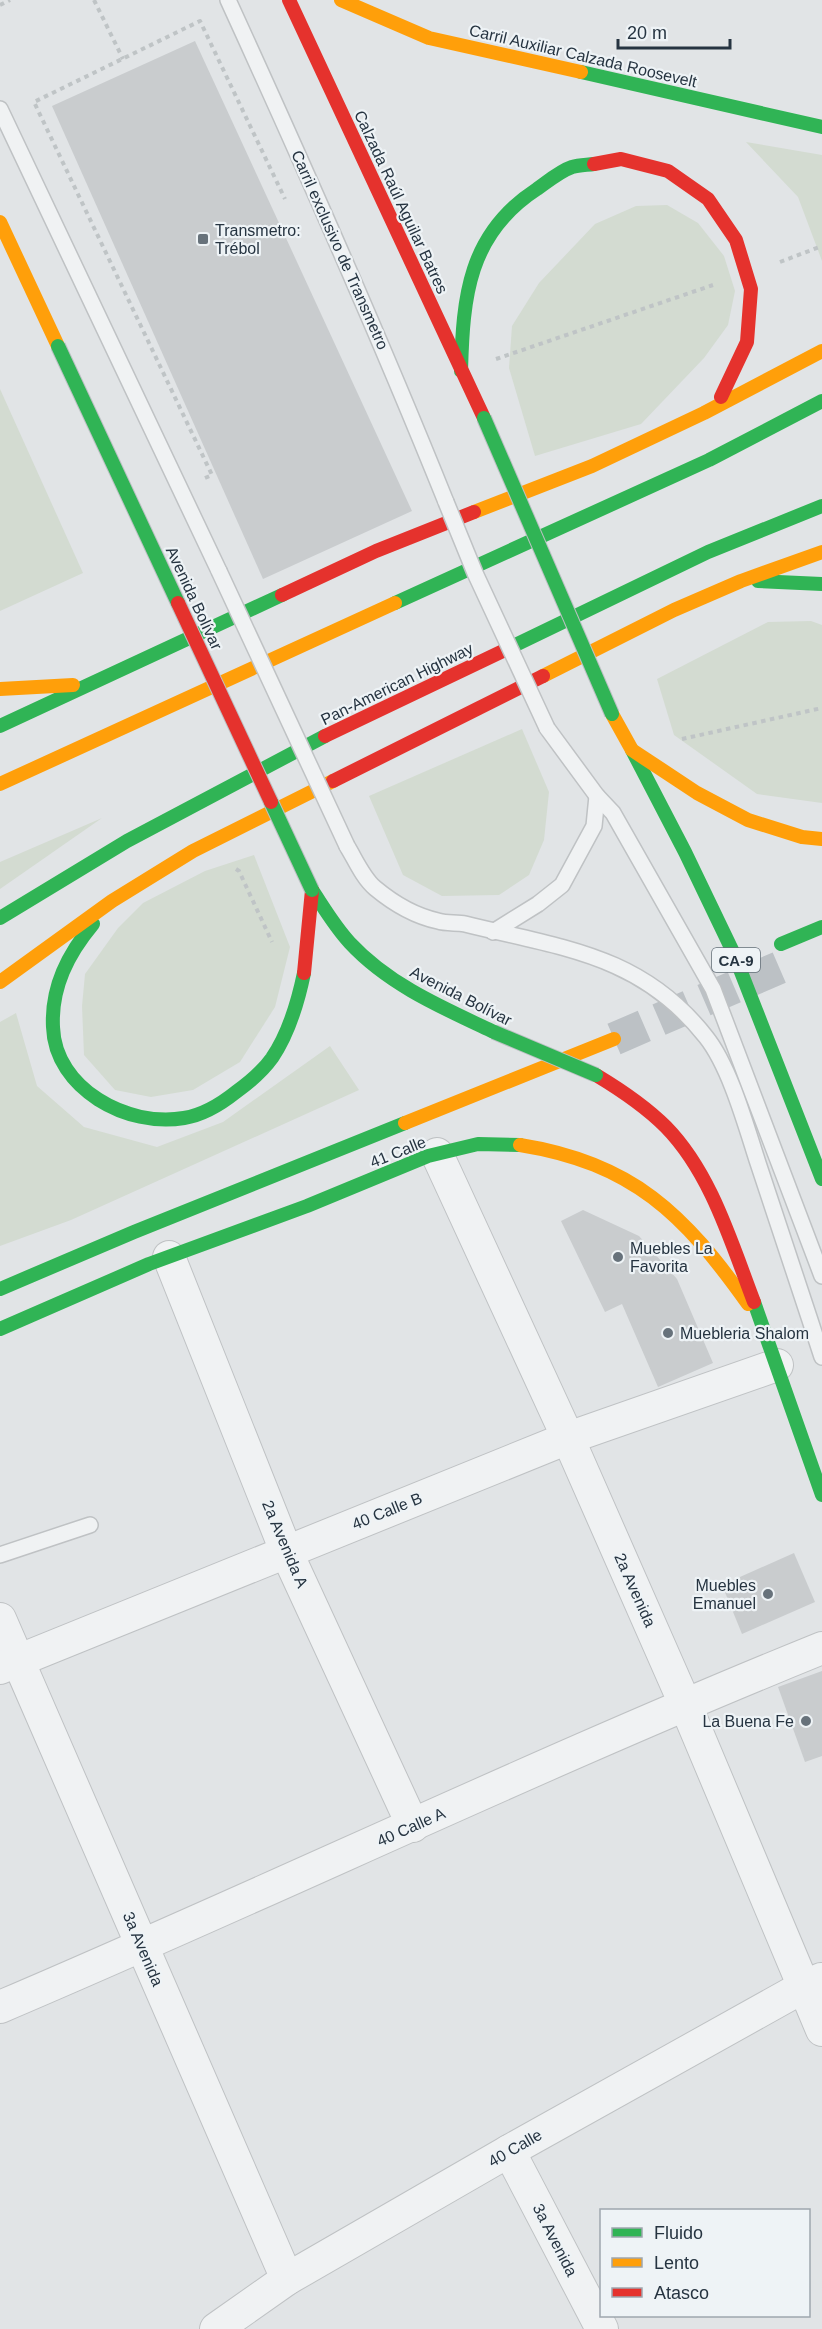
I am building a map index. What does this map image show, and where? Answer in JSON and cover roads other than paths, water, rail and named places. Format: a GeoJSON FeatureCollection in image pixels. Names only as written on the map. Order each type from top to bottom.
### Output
{"type":"FeatureCollection","features":[{"type":"Feature","properties":{"kind":"main road","name":"Calzada Raúl Aguilar Batres"},"geometry":{"type":"LineString","coordinates":[[289,0],[484,418],[612,714],[632,750]]}},
{"type":"Feature","properties":{"kind":"main road","name":"Carril Auxiliar Calzada Roosevelt"},"geometry":{"type":"LineString","coordinates":[[341,0],[429,38],[822,127]]}},
{"type":"Feature","properties":{"kind":"main road"},"geometry":{"type":"LineString","coordinates":[[461,370],[466,291],[481,250],[509,211],[526,195],[549,179],[568,168],[593,161],[641,160],[693,178],[723,198]]}},
{"type":"Feature","properties":{"kind":"main road"},"geometry":{"type":"LineString","coordinates":[[0,222],[58,346]]}},
{"type":"Feature","properties":{"kind":"main road"},"geometry":{"type":"LineString","coordinates":[[22,302],[58,346]]}},
{"type":"Feature","properties":{"kind":"main road"},"geometry":{"type":"LineString","coordinates":[[704,414],[740,375],[756,350],[760,339]]}},
{"type":"Feature","properties":{"kind":"main road","name":"Avenida Bolívar"},"geometry":{"type":"LineString","coordinates":[[58,346],[312,890],[335,925],[375,966],[429,1002],[596,1075],[621,1089],[645,1107],[685,1149],[709,1190],[763,1326],[822,1495]]}},
{"type":"Feature","properties":{"kind":"main road"},"geometry":{"type":"LineString","coordinates":[[0,726],[376,551],[592,466],[704,414],[822,351]]}},
{"type":"Feature","properties":{"kind":"main road"},"geometry":{"type":"LineString","coordinates":[[0,784],[709,460],[822,401]]}},
{"type":"Feature","properties":{"kind":"main road","name":"Pan-American Highway"},"geometry":{"type":"LineString","coordinates":[[0,918],[197,802],[444,678],[730,542],[783,519],[822,506]]}},
{"type":"Feature","properties":{"kind":"main road"},"geometry":{"type":"LineString","coordinates":[[0,982],[112,901],[193,851],[674,610],[741,581],[822,552]]}},
{"type":"Feature","properties":{"kind":"main road"},"geometry":{"type":"LineString","coordinates":[[741,581],[822,584]]}},
{"type":"Feature","properties":{"kind":"main road"},"geometry":{"type":"LineString","coordinates":[[0,689],[93,684]]}},
{"type":"Feature","properties":{"kind":"main road"},"geometry":{"type":"LineString","coordinates":[[632,750],[697,793],[747,820],[802,837],[822,839]]}},
{"type":"Feature","properties":{"kind":"main road","name":"CA-9"},"geometry":{"type":"LineString","coordinates":[[632,750],[734,954],[822,1179]]}},
{"type":"Feature","properties":{"kind":"main road"},"geometry":{"type":"LineString","coordinates":[[112,901],[81,939],[59,981],[52,1005],[53,1029],[58,1052],[78,1085],[94,1098],[135,1116],[155,1120],[179,1119],[201,1113],[223,1103],[246,1086],[280,1046],[297,1003],[310,946],[312,890]]}},
{"type":"Feature","properties":{"kind":"main road"},"geometry":{"type":"LineString","coordinates":[[781,944],[822,927]]}},
{"type":"Feature","properties":{"kind":"main road"},"geometry":{"type":"LineString","coordinates":[[0,1289],[134,1232],[614,1039]]}},
{"type":"Feature","properties":{"kind":"main road"},"geometry":{"type":"LineString","coordinates":[[521,1055],[554,1041]]}},
{"type":"Feature","properties":{"kind":"main road","name":"41 Calle"},"geometry":{"type":"LineString","coordinates":[[0,1329],[169,1257],[310,1205],[437,1154],[486,1143],[519,1145],[578,1158],[629,1179],[670,1208],[687,1225],[726,1272],[763,1326]]}},
{"type":"Feature","properties":{"kind":"street","name":"2a Avenida"},"geometry":{"type":"LineString","coordinates":[[437,1154],[568,1438],[685,1704],[812,1983],[822,2030]]}},
{"type":"Feature","properties":{"kind":"street","name":"2a Avenida A"},"geometry":{"type":"LineString","coordinates":[[169,1257],[286,1551],[413,1826]]}},
{"type":"Feature","properties":{"kind":"street","name":"40 Calle B"},"geometry":{"type":"LineString","coordinates":[[9,1664],[568,1438],[777,1365]]}},
{"type":"Feature","properties":{"kind":"street","name":"3a Avenida"},"geometry":{"type":"LineString","coordinates":[[0,1619],[9,1664],[142,1947],[287,2279]]}},
{"type":"Feature","properties":{"kind":"street","name":"40 Calle A"},"geometry":{"type":"LineString","coordinates":[[0,2007],[142,1947],[685,1704],[822,1648]]}},
{"type":"Feature","properties":{"kind":"street","name":"40 Calle"},"geometry":{"type":"LineString","coordinates":[[216,2329],[287,2279],[509,2151],[812,1983]]}},
{"type":"Feature","properties":{"kind":"street","name":"3a Avenida"},"geometry":{"type":"LineString","coordinates":[[509,2151],[602,2329]]}},
{"type":"Feature","properties":{"kind":"lane","name":"Carril exclusivo de Transmetro"},"geometry":{"type":"LineString","coordinates":[[228,0],[401,391],[475,573],[547,728],[597,796],[613,813],[713,989],[822,1276]]}},
{"type":"Feature","properties":{"kind":"lane"},"geometry":{"type":"LineString","coordinates":[[0,109],[347,846],[373,887],[409,912],[440,922],[463,923],[584,952],[619,966],[651,985],[673,1002],[707,1038],[738,1100],[822,1357]]}},
{"type":"Feature","properties":{"kind":"lane"},"geometry":{"type":"LineString","coordinates":[[493,932],[538,904],[562,885],[594,826],[597,796]]}},
{"type":"Feature","properties":{"kind":"lane"},"geometry":{"type":"LineString","coordinates":[[0,1555],[90,1525]]}},
{"type":"Feature","properties":{"kind":"tunnel"},"geometry":{"type":"LineString","coordinates":[[614,1039],[790,963]]}},
{"type":"Feature","properties":{"kind":"place","name":"Transmetro: Trébol"},"geometry":{"type":"Point","coordinates":[203,239]}},
{"type":"Feature","properties":{"kind":"place","name":"Muebles La Favorita"},"geometry":{"type":"Point","coordinates":[618,1257]}},
{"type":"Feature","properties":{"kind":"place","name":"Muebleria Shalom"},"geometry":{"type":"Point","coordinates":[668,1333]}},
{"type":"Feature","properties":{"kind":"place","name":"Muebles Emanuel"},"geometry":{"type":"Point","coordinates":[768,1594]}},
{"type":"Feature","properties":{"kind":"place","name":"La Buena Fe"},"geometry":{"type":"Point","coordinates":[806,1721]}}]}
